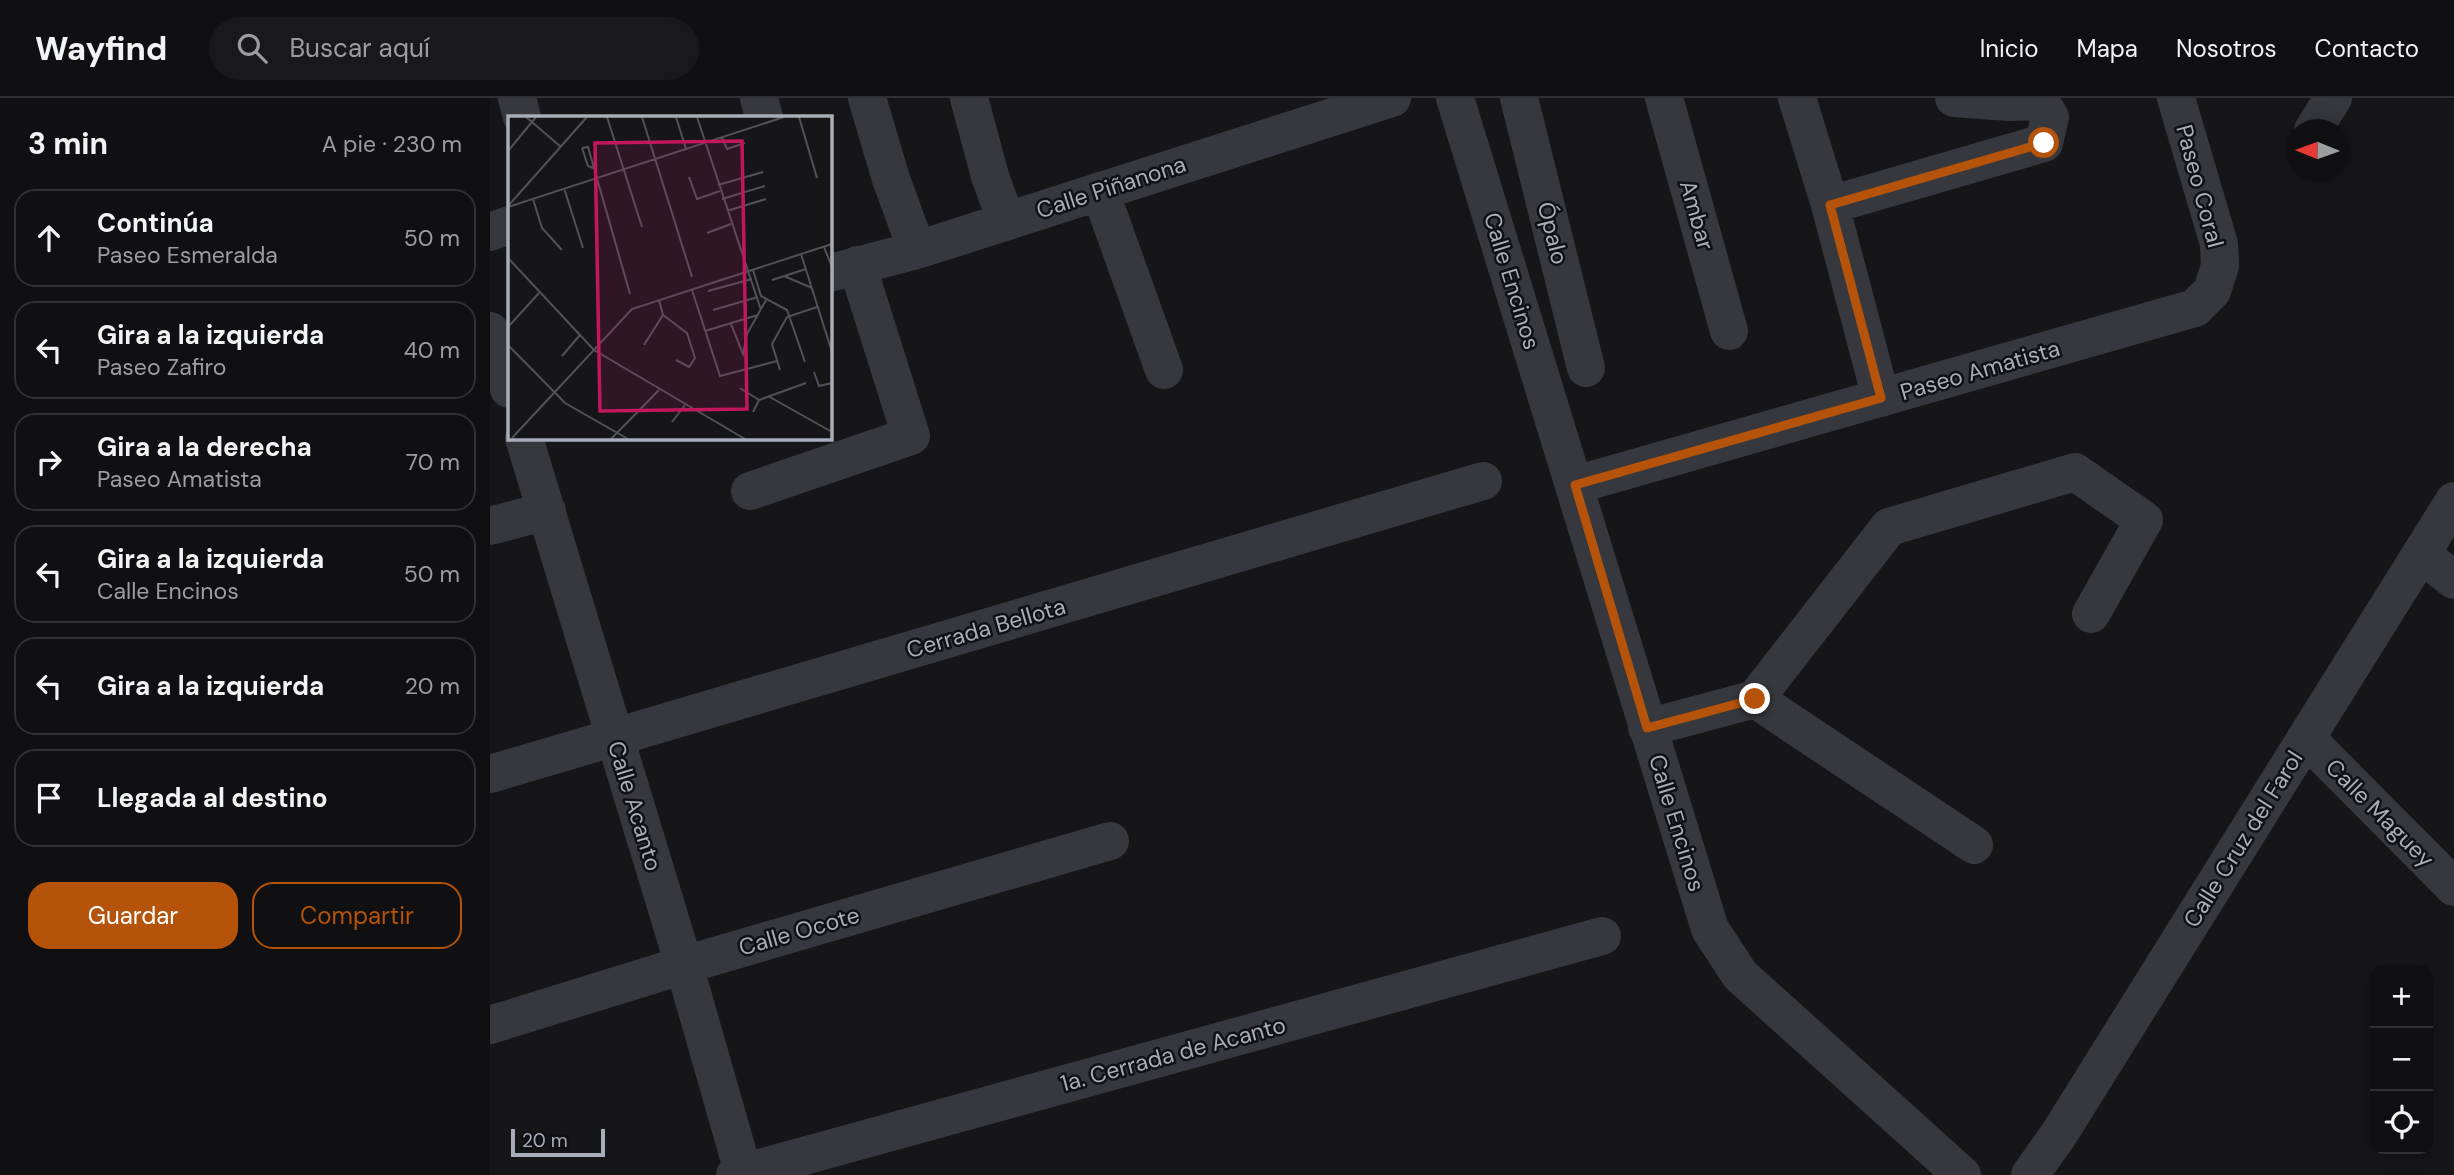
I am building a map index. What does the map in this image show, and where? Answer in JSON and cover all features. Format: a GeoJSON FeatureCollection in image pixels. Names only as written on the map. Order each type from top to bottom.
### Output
{"type":"FeatureCollection","features":[{"type":"Feature","properties":{"kind":"street"},"geometry":{"type":"LineString","coordinates":[[517,98],[522,116]]}},
{"type":"Feature","properties":{"kind":"street"},"geometry":{"type":"LineString","coordinates":[[759,98],[764,116]]}},
{"type":"Feature","properties":{"kind":"street"},"geometry":{"type":"LineString","coordinates":[[867,98],[891,178],[917,250]]}},
{"type":"Feature","properties":{"kind":"street"},"geometry":{"type":"LineString","coordinates":[[969,98],[1006,221]]}},
{"type":"Feature","properties":{"kind":"street","name":"Calle Piñanona"},"geometry":{"type":"LineString","coordinates":[[843,269],[917,250],[1392,98]]}},
{"type":"Feature","properties":{"kind":"street","name":"Calle Encinos"},"geometry":{"type":"LineString","coordinates":[[1455,98],[1589,481],[1647,728],[1710,929],[1740,975],[1962,1175]]}},
{"type":"Feature","properties":{"kind":"street","name":"Ópalo"},"geometry":{"type":"LineString","coordinates":[[1519,98],[1586,368]]}},
{"type":"Feature","properties":{"kind":"street","name":"Ambar"},"geometry":{"type":"LineString","coordinates":[[1664,98],[1729,331]]}},
{"type":"Feature","properties":{"kind":"street"},"geometry":{"type":"LineString","coordinates":[[1797,98],[1830,205],[1881,398]]}},
{"type":"Feature","properties":{"kind":"street"},"geometry":{"type":"LineString","coordinates":[[1830,205],[2044,143],[2050,117],[2040,101],[1954,98]]}},
{"type":"Feature","properties":{"kind":"street","name":"Paseo Coral"},"geometry":{"type":"LineString","coordinates":[[2176,98],[2219,244],[2220,266],[2212,291],[2195,308]]}},
{"type":"Feature","properties":{"kind":"street"},"geometry":{"type":"LineString","coordinates":[[2320,119],[2333,98]]}},
{"type":"Feature","properties":{"kind":"street"},"geometry":{"type":"LineString","coordinates":[[1100,191],[1164,370]]}},
{"type":"Feature","properties":{"kind":"street"},"geometry":{"type":"LineString","coordinates":[[490,232],[508,225]]}},
{"type":"Feature","properties":{"kind":"street"},"geometry":{"type":"LineString","coordinates":[[750,491],[911,436],[843,269]]}},
{"type":"Feature","properties":{"kind":"street","name":"Paseo Amatista"},"geometry":{"type":"LineString","coordinates":[[1589,481],[2195,308]]}},
{"type":"Feature","properties":{"kind":"street"},"geometry":{"type":"LineString","coordinates":[[490,331],[503,373]]}},
{"type":"Feature","properties":{"kind":"street","name":"Calle Acanto"},"geometry":{"type":"LineString","coordinates":[[524,439],[684,965],[741,1174]]}},
{"type":"Feature","properties":{"kind":"street"},"geometry":{"type":"LineString","coordinates":[[1647,728],[1755,699],[1889,527],[2075,472],[2144,520],[2091,614]]}},
{"type":"Feature","properties":{"kind":"street","name":"Cerrada Bellota"},"geometry":{"type":"LineString","coordinates":[[490,774],[1483,481]]}},
{"type":"Feature","properties":{"kind":"street","name":"Calle Cruz del Farol"},"geometry":{"type":"LineString","coordinates":[[2030,1175],[2059,1134],[2454,501]]}},
{"type":"Feature","properties":{"kind":"street"},"geometry":{"type":"LineString","coordinates":[[490,526],[547,511]]}},
{"type":"Feature","properties":{"kind":"street"},"geometry":{"type":"LineString","coordinates":[[2421,554],[2454,580]]}},
{"type":"Feature","properties":{"kind":"street"},"geometry":{"type":"LineString","coordinates":[[1755,699],[1974,845]]}},
{"type":"Feature","properties":{"kind":"street","name":"Calle Maguey"},"geometry":{"type":"LineString","coordinates":[[2306,738],[2454,887]]}},
{"type":"Feature","properties":{"kind":"street","name":"Calle Ocote"},"geometry":{"type":"LineString","coordinates":[[490,1025],[684,965],[1110,841]]}},
{"type":"Feature","properties":{"kind":"street","name":"1a. Cerrada de Acanto"},"geometry":{"type":"LineString","coordinates":[[741,1174],[1602,936]]}},
{"type":"Feature","properties":{"kind":"route"},"geometry":{"type":"LineString","coordinates":[[1755,699],[1647,728],[1575,485],[1881,398],[1830,205],[2044,143]]}}]}
